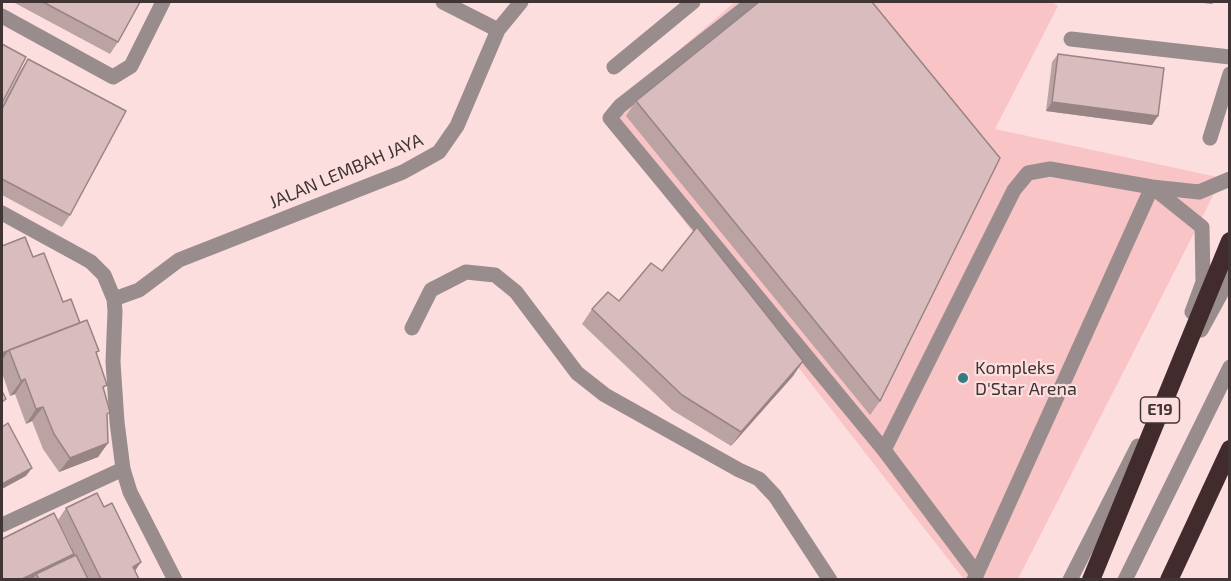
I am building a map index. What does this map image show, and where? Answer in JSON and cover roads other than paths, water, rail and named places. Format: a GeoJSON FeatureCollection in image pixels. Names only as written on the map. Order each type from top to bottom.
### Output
{"type":"FeatureCollection","features":[{"type":"Feature","properties":{"kind":"highway","name":"E19"},"geometry":{"type":"LineString","coordinates":[[1091,579],[1230,241]]}},
{"type":"Feature","properties":{"kind":"highway"},"geometry":{"type":"LineString","coordinates":[[1169,579],[1230,449]]}},
{"type":"Feature","properties":{"kind":"street"},"geometry":{"type":"LineString","coordinates":[[2,16],[114,77],[131,66],[164,2]]}},
{"type":"Feature","properties":{"kind":"street"},"geometry":{"type":"LineString","coordinates":[[443,2],[498,30]]}},
{"type":"Feature","properties":{"kind":"street","name":"JALAN LEMBAH JAYA"},"geometry":{"type":"LineString","coordinates":[[114,299],[139,290],[179,260],[403,172],[438,152],[458,126],[498,30],[521,2]]}},
{"type":"Feature","properties":{"kind":"street"},"geometry":{"type":"LineString","coordinates":[[614,68],[693,2]]}},
{"type":"Feature","properties":{"kind":"street"},"geometry":{"type":"LineString","coordinates":[[753,2],[620,106],[610,118],[884,450],[976,576],[1152,187]]}},
{"type":"Feature","properties":{"kind":"street"},"geometry":{"type":"LineString","coordinates":[[1071,39],[1230,57]]}},
{"type":"Feature","properties":{"kind":"street"},"geometry":{"type":"LineString","coordinates":[[1210,138],[1230,74]]}},
{"type":"Feature","properties":{"kind":"street"},"geometry":{"type":"LineString","coordinates":[[884,450],[1014,190],[1028,173],[1050,169],[1152,187],[1199,192],[1230,179]]}},
{"type":"Feature","properties":{"kind":"street"},"geometry":{"type":"LineString","coordinates":[[1152,187],[1202,227],[1203,282],[1162,400]]}},
{"type":"Feature","properties":{"kind":"street"},"geometry":{"type":"LineString","coordinates":[[2,213],[91,262],[104,275],[114,299],[116,311],[113,362],[117,431],[123,469],[130,492],[175,579]]}},
{"type":"Feature","properties":{"kind":"street"},"geometry":{"type":"LineString","coordinates":[[412,328],[431,290],[466,272],[495,275],[516,292],[577,373],[605,395],[759,479],[775,496],[830,579]]}},
{"type":"Feature","properties":{"kind":"street"},"geometry":{"type":"LineString","coordinates":[[1070,579],[1162,400],[1230,276]]}},
{"type":"Feature","properties":{"kind":"street"},"geometry":{"type":"LineString","coordinates":[[1125,579],[1230,366]]}},
{"type":"Feature","properties":{"kind":"street"},"geometry":{"type":"LineString","coordinates":[[2,525],[123,469]]}},
{"type":"Feature","properties":{"kind":"place","name":"Kompleks D'Star Arena"},"geometry":{"type":"Point","coordinates":[963,378]}}]}
